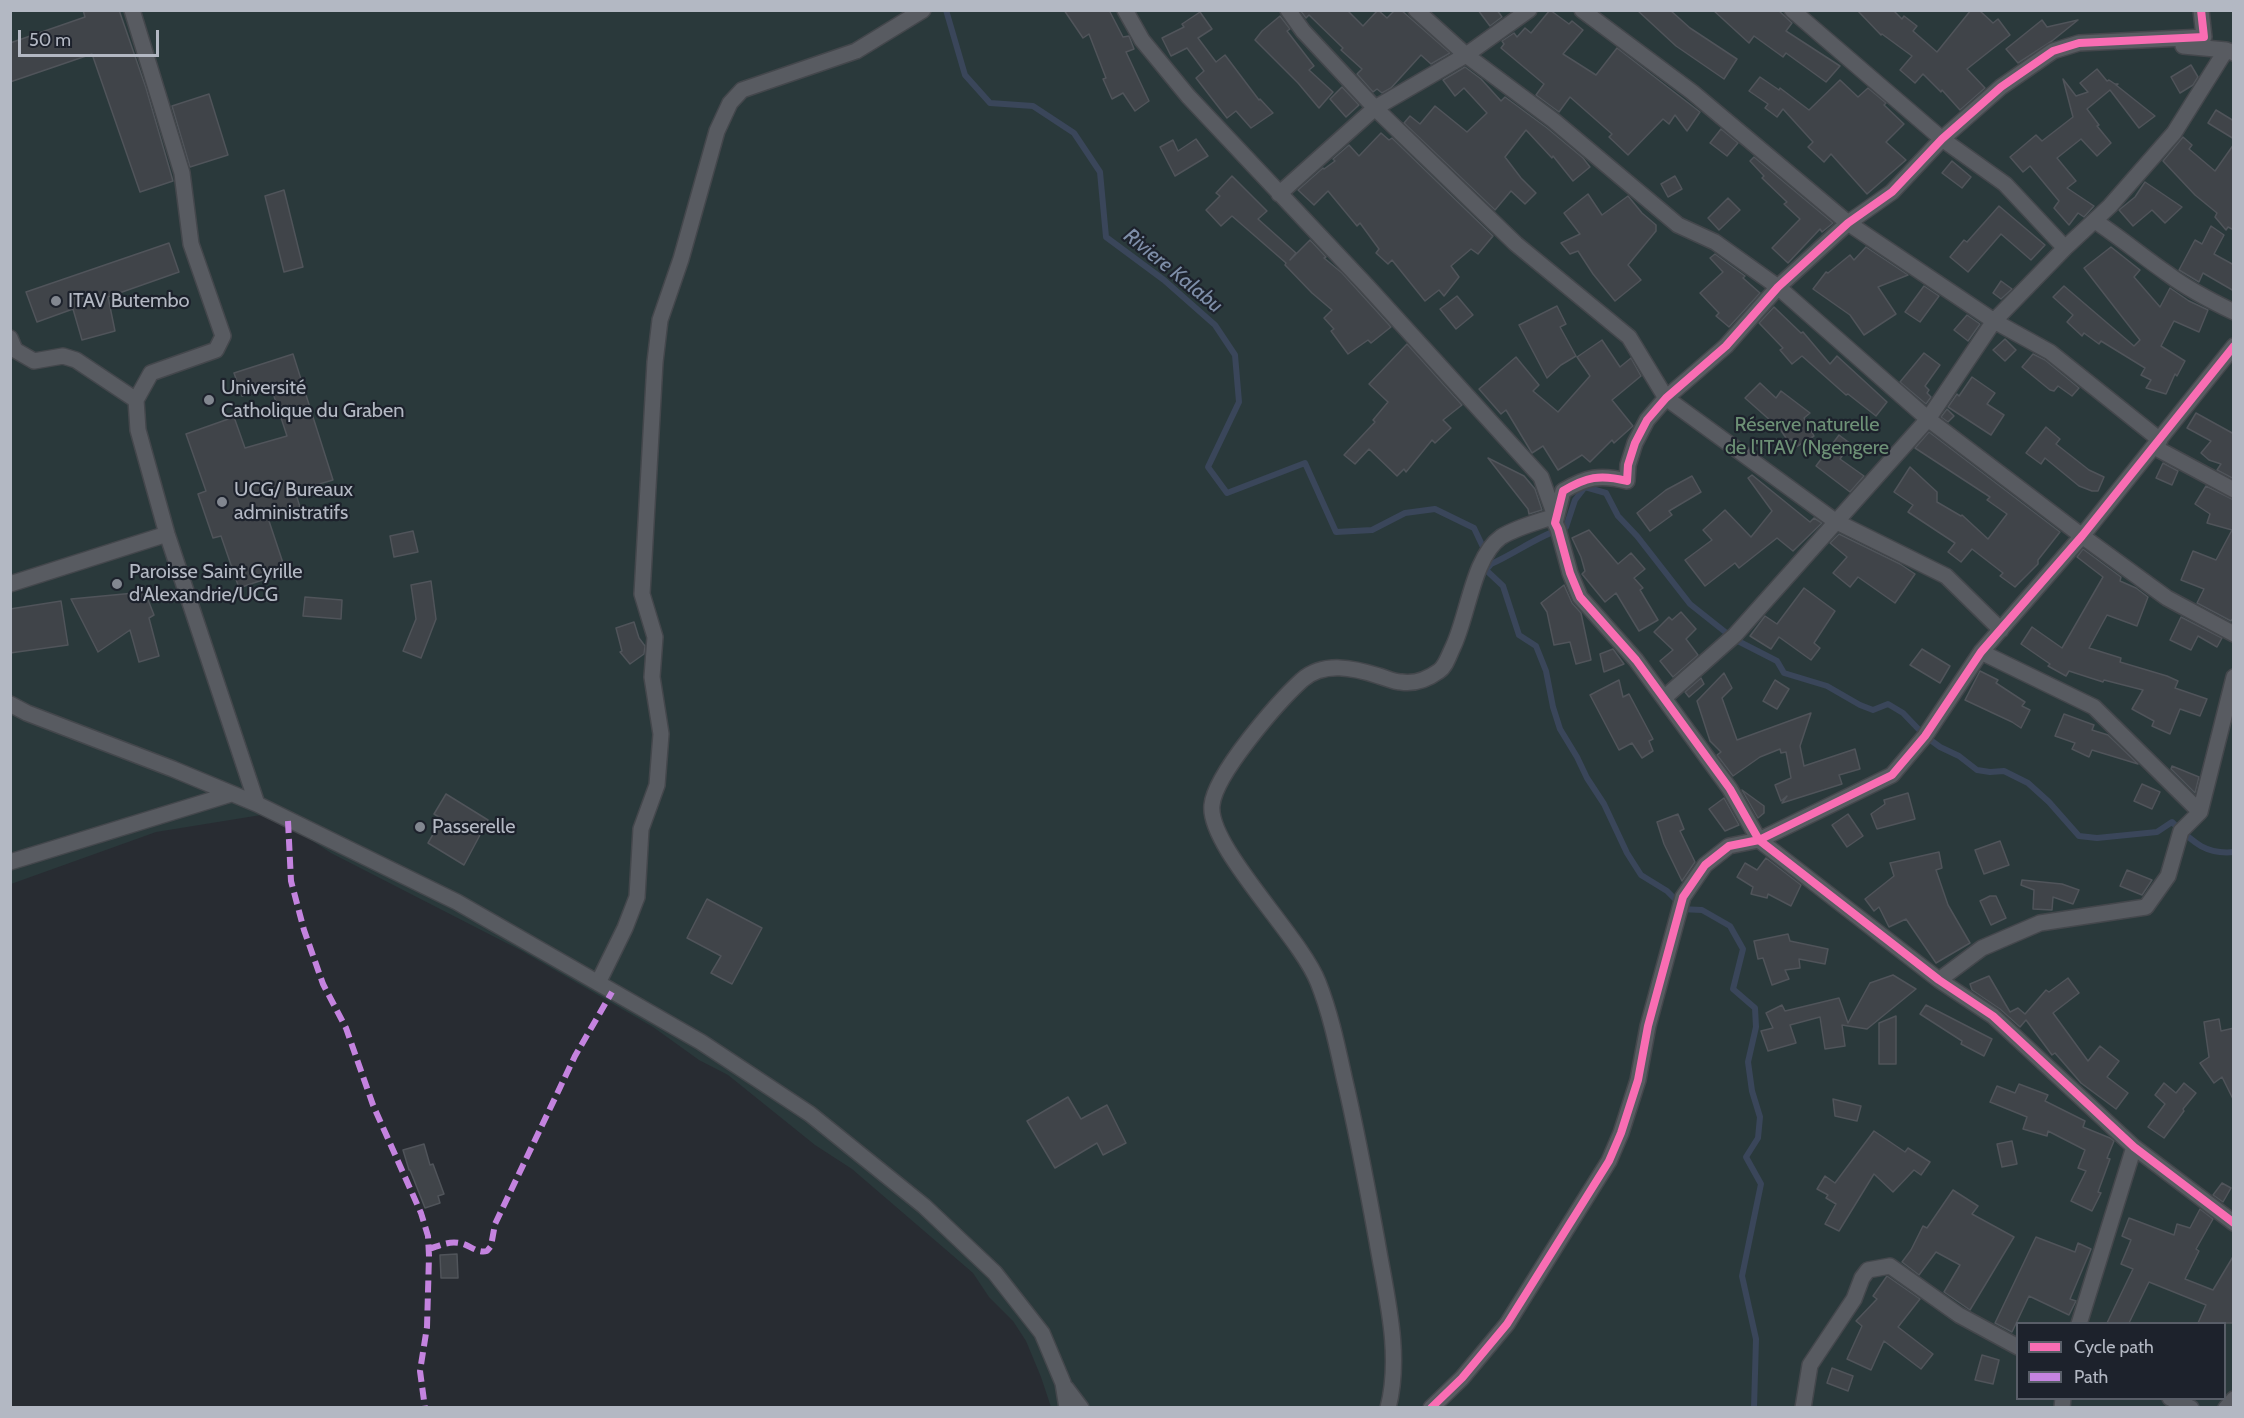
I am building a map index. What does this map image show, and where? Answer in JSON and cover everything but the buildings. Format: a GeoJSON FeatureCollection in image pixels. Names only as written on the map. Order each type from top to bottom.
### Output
{"type":"FeatureCollection","features":[{"type":"Feature","properties":{"kind":"street"},"geometry":{"type":"LineString","coordinates":[[132,10],[182,173],[191,244],[223,336],[216,350],[151,373],[136,400],[138,430],[167,534],[257,804]]}},
{"type":"Feature","properties":{"kind":"street"},"geometry":{"type":"LineString","coordinates":[[598,983],[625,928],[637,897],[641,829],[657,785],[661,734],[652,677],[655,637],[642,594],[655,362],[660,320],[681,259],[717,131],[730,103],[742,90],[856,51],[923,10]]}},
{"type":"Feature","properties":{"kind":"street"},"geometry":{"type":"LineString","coordinates":[[1125,10],[1142,40],[1188,96],[1367,286],[1541,477],[1568,566],[1580,597],[1636,660],[1664,698],[1730,789],[1759,840],[1940,980],[1993,1016],[2134,1147],[2234,1223]]}},
{"type":"Feature","properties":{"kind":"street"},"geometry":{"type":"LineString","coordinates":[[1288,10],[1303,31],[1375,108],[1516,243],[1629,337],[1666,398],[1835,521],[1946,576],[2001,630]]}},
{"type":"Feature","properties":{"kind":"street"},"geometry":{"type":"LineString","coordinates":[[1416,10],[1466,55],[1553,120],[1678,225],[1715,242],[1778,287],[1928,419],[2167,598],[2234,634]]}},
{"type":"Feature","properties":{"kind":"street"},"geometry":{"type":"LineString","coordinates":[[1279,194],[1375,108],[1466,55],[1529,10]]}},
{"type":"Feature","properties":{"kind":"street"},"geometry":{"type":"LineString","coordinates":[[1582,10],[1692,92],[1848,223],[1994,321],[2050,352],[2157,443],[2234,490]]}},
{"type":"Feature","properties":{"kind":"street"},"geometry":{"type":"LineString","coordinates":[[1792,10],[1942,139],[2005,184],[2065,248]]}},
{"type":"Feature","properties":{"kind":"street"},"geometry":{"type":"LineString","coordinates":[[1555,520],[1563,491],[1582,480],[1608,476],[1627,481],[1628,465],[1635,443],[1647,420],[1666,398],[1726,346],[1778,287],[1848,223],[1892,192],[1942,139],[2001,87],[2053,51],[2079,43],[2121,39],[2204,37],[2201,10]]}},
{"type":"Feature","properties":{"kind":"street"},"geometry":{"type":"LineString","coordinates":[[1664,698],[1735,634],[1928,419],[1994,321],[2065,248],[2095,221],[2174,132],[2230,52],[2121,39]]}},
{"type":"Feature","properties":{"kind":"street"},"geometry":{"type":"LineString","coordinates":[[2095,221],[2123,239],[2168,274],[2205,298],[2234,312]]}},
{"type":"Feature","properties":{"kind":"street"},"geometry":{"type":"LineString","coordinates":[[10,338],[15,350],[34,361],[63,356],[76,360],[136,400]]}},
{"type":"Feature","properties":{"kind":"street"},"geometry":{"type":"LineString","coordinates":[[1431,1407],[1462,1378],[1507,1324],[1609,1161],[1621,1133],[1638,1080],[1648,1026],[1683,897],[1705,865],[1729,846],[1759,840],[1892,775],[1925,736],[1981,652],[2082,536],[2234,346]]}},
{"type":"Feature","properties":{"kind":"street"},"geometry":{"type":"LineString","coordinates":[[1388,1407],[1393,1388],[1392,1334],[1363,1161],[1338,1049],[1317,980],[1290,934],[1246,876],[1216,830],[1211,808],[1216,788],[1237,755],[1304,678],[1322,668],[1359,669],[1401,682],[1424,680],[1443,669],[1461,631],[1474,583],[1487,554],[1500,538],[1555,520]]}},
{"type":"Feature","properties":{"kind":"street"},"geometry":{"type":"LineString","coordinates":[[10,584],[167,534]]}},
{"type":"Feature","properties":{"kind":"street"},"geometry":{"type":"LineString","coordinates":[[1981,652],[2094,707],[2200,812]]}},
{"type":"Feature","properties":{"kind":"street"},"geometry":{"type":"LineString","coordinates":[[1940,980],[1982,948],[2040,923],[2146,908],[2168,876],[2181,831],[2200,812],[2234,677]]}},
{"type":"Feature","properties":{"kind":"street"},"geometry":{"type":"LineString","coordinates":[[10,704],[27,713],[257,804],[457,902],[701,1042],[810,1114],[924,1206],[995,1273],[1042,1333],[1063,1383],[1068,1407]]}},
{"type":"Feature","properties":{"kind":"street"},"geometry":{"type":"LineString","coordinates":[[10,862],[231,794]]}},
{"type":"Feature","properties":{"kind":"street"},"geometry":{"type":"LineString","coordinates":[[2079,1322],[2134,1147]]}},
{"type":"Feature","properties":{"kind":"street"},"geometry":{"type":"LineString","coordinates":[[1803,1407],[1810,1365],[1854,1299],[1862,1278],[1868,1270],[1890,1266],[1959,1315],[2016,1346]]}},
{"type":"Feature","properties":{"kind":"street"},"geometry":{"type":"LineString","coordinates":[[1063,1383],[1081,1407]]}},
{"type":"Feature","properties":{"kind":"street"},"geometry":{"type":"LineString","coordinates":[[2226,1407],[2234,1399]]}},
{"type":"Feature","properties":{"kind":"street"},"geometry":{"type":"LineString","coordinates":[[2175,1400],[2191,1407]]}},
{"type":"Feature","properties":{"kind":"green space","name":"Réserve naturelle de l'ITAV (Ngengere"},"geometry":{"type":"Polygon","coordinates":[[[11,11],[2233,11],[2233,1407],[1051,1407],[1026,1341],[1013,1321],[989,1297],[973,1273],[852,1169],[815,1145],[728,1075],[699,1060],[653,1027],[520,950],[331,853],[300,833],[261,815],[156,832],[11,884],[11,11]]]}},
{"type":"Feature","properties":{"kind":"waterway","name":"Riviere Kalabu"},"geometry":{"type":"LineString","coordinates":[[946,10],[965,75],[990,103],[1033,106],[1074,133],[1100,172],[1106,237],[1164,280],[1215,325],[1235,355],[1239,402],[1208,467],[1227,493],[1305,463],[1336,532],[1372,530],[1405,513],[1435,509],[1474,528],[1491,564]]}},
{"type":"Feature","properties":{"kind":"waterway"},"geometry":{"type":"LineString","coordinates":[[1491,564],[1566,527],[1575,500],[1585,487],[1606,493],[1618,516],[1637,536],[1690,604],[1734,639],[1777,661],[1784,673],[1827,686],[1873,710],[1888,704],[1903,713],[1925,736],[1940,747],[1959,756],[1977,770],[2004,771],[2028,783],[2049,802],[2079,836],[2097,838],[2157,832],[2172,822],[2193,841],[2207,849],[2234,852]]}},
{"type":"Feature","properties":{"kind":"waterway"},"geometry":{"type":"LineString","coordinates":[[1491,564],[1486,570],[1503,586],[1519,635],[1536,646],[1546,671],[1560,729],[1604,804],[1627,853],[1641,875],[1667,891],[1679,903],[1680,909],[1702,910],[1730,926],[1743,949],[1733,989],[1755,1008],[1756,1027],[1748,1062],[1752,1091],[1760,1117],[1758,1138],[1746,1157],[1761,1184],[1742,1276],[1756,1339],[1754,1408]]}},
{"type":"Feature","properties":{"kind":"marked path"},"geometry":{"type":"LineString","coordinates":[[288,821],[291,881],[304,930],[323,984],[346,1028],[373,1105],[421,1213],[428,1236],[427,1327],[420,1371],[425,1408]]}},
{"type":"Feature","properties":{"kind":"marked path"},"geometry":{"type":"LineString","coordinates":[[429,1249],[455,1243],[483,1252],[491,1246],[495,1224],[575,1056],[612,992]]}},
{"type":"Feature","properties":{"kind":"cycle path"},"geometry":{"type":"LineString","coordinates":[[2201,10],[2204,37],[2079,43],[2053,51],[2001,87],[1942,139],[1892,192],[1848,223],[1778,287],[1726,346],[1666,398],[1647,420],[1635,443],[1628,465],[1627,481],[1594,478],[1563,491],[1555,523],[1580,597],[1636,660],[1730,789],[1759,840],[1939,980],[1993,1016],[2134,1147],[2234,1223]]}},
{"type":"Feature","properties":{"kind":"cycle path"},"geometry":{"type":"LineString","coordinates":[[1431,1408],[1462,1378],[1507,1324],[1609,1161],[1621,1133],[1638,1080],[1648,1026],[1683,897],[1705,865],[1729,846],[1759,840],[1892,775],[1925,736],[1981,652],[2082,536],[2234,346]]}},
{"type":"Feature","properties":{"kind":"place","name":"ITAV Butembo"},"geometry":{"type":"Point","coordinates":[56,301]}},
{"type":"Feature","properties":{"kind":"place","name":"Université Catholique du Graben"},"geometry":{"type":"Point","coordinates":[209,400]}},
{"type":"Feature","properties":{"kind":"place","name":"UCG/ Bureaux administratifs"},"geometry":{"type":"Point","coordinates":[222,502]}},
{"type":"Feature","properties":{"kind":"place","name":"Paroisse Saint Cyrille d'Alexandrie/UCG"},"geometry":{"type":"Point","coordinates":[117,584]}},
{"type":"Feature","properties":{"kind":"place","name":"Passerelle"},"geometry":{"type":"Point","coordinates":[420,827]}}]}
